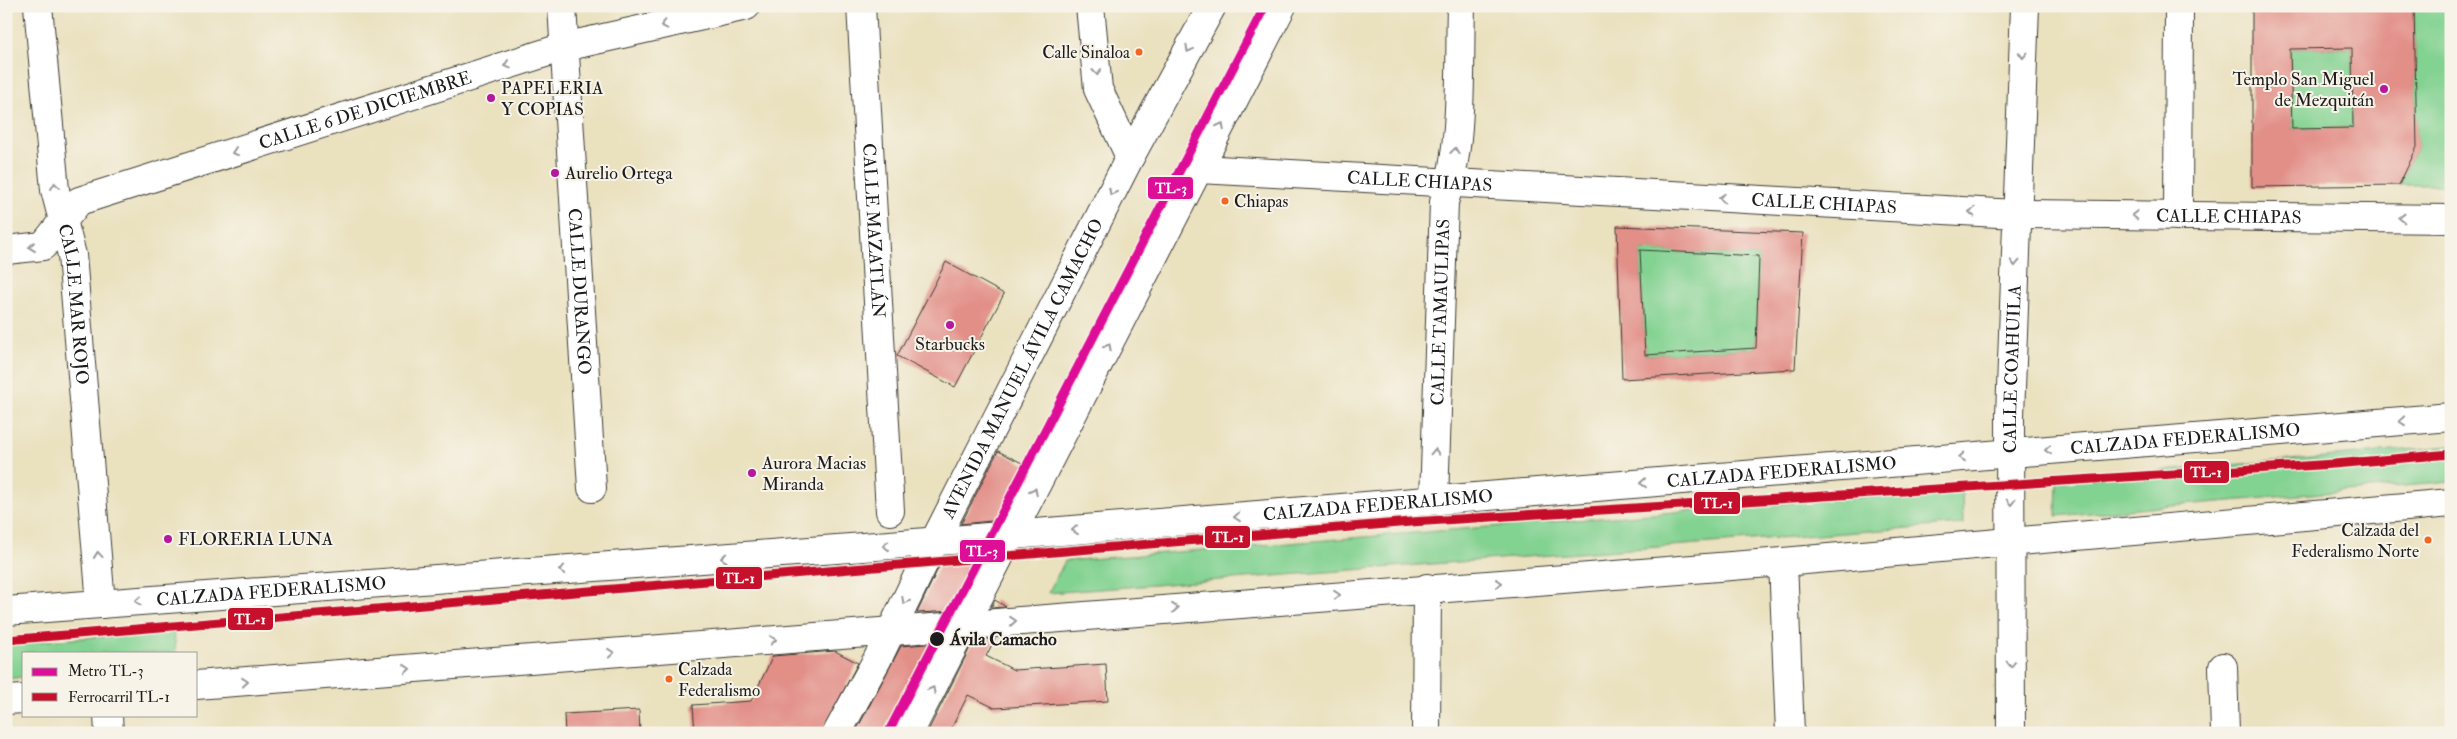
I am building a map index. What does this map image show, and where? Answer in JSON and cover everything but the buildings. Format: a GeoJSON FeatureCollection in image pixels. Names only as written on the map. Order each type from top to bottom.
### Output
{"type":"FeatureCollection","features":[{"type":"Feature","properties":{"kind":"main road","name":"CALLE MAR ROJO"},"geometry":{"type":"LineString","coordinates":[[38,6],[55,190],[72,254],[101,604]]}},
{"type":"Feature","properties":{"kind":"main road","name":"CALLE DURANGO"},"geometry":{"type":"LineString","coordinates":[[562,6],[592,488]]}},
{"type":"Feature","properties":{"kind":"main road","name":"CALLE 6 DE DICIEMBRE"},"geometry":{"type":"LineString","coordinates":[[6,250],[43,246],[79,201],[564,47],[746,6]]}},
{"type":"Feature","properties":{"kind":"main road","name":"CALLE MAZATLÁN"},"geometry":{"type":"LineString","coordinates":[[861,6],[890,511]]}},
{"type":"Feature","properties":{"kind":"main road"},"geometry":{"type":"LineString","coordinates":[[1090,6],[1098,89],[1130,157]]}},
{"type":"Feature","properties":{"kind":"main road","name":"AVENIDA MANUEL ÁVILA CAMACHO"},"geometry":{"type":"LineString","coordinates":[[837,733],[878,658],[934,542],[1130,157],[1212,6]]}},
{"type":"Feature","properties":{"kind":"main road"},"geometry":{"type":"LineString","coordinates":[[909,733],[1282,6]]}},
{"type":"Feature","properties":{"kind":"main road","name":"CALLE TAMAULIPAS"},"geometry":{"type":"LineString","coordinates":[[1434,500],[1444,202],[1451,183],[1456,146],[1462,6]]}},
{"type":"Feature","properties":{"kind":"main road","name":"CALLE COAHUILA"},"geometry":{"type":"LineString","coordinates":[[2011,733],[2010,453],[2016,214],[2025,6]]}},
{"type":"Feature","properties":{"kind":"main road"},"geometry":{"type":"LineString","coordinates":[[2178,216],[2179,6]]}},
{"type":"Feature","properties":{"kind":"main road","name":"CALLE CHIAPAS"},"geometry":{"type":"LineString","coordinates":[[1199,169],[2016,214],[2451,219]]}},
{"type":"Feature","properties":{"kind":"main road","name":"CALZADA FEDERALISMO"},"geometry":{"type":"LineString","coordinates":[[6,611],[934,542],[2451,417]]}},
{"type":"Feature","properties":{"kind":"main road"},"geometry":{"type":"LineString","coordinates":[[198,685],[1427,588],[1783,562],[2451,503]]}},
{"type":"Feature","properties":{"kind":"main road"},"geometry":{"type":"LineString","coordinates":[[1783,562],[1790,733]]}},
{"type":"Feature","properties":{"kind":"main road"},"geometry":{"type":"LineString","coordinates":[[1426,733],[1427,588]]}},
{"type":"Feature","properties":{"kind":"main road"},"geometry":{"type":"LineString","coordinates":[[2223,667],[2225,733]]}},
{"type":"Feature","properties":{"kind":"main road"},"geometry":{"type":"LineString","coordinates":[[6,700],[22,699]]}},
{"type":"Feature","properties":{"kind":"main road"},"geometry":{"type":"LineString","coordinates":[[108,716],[109,733]]}},
{"type":"Feature","properties":{"kind":"green space"},"geometry":{"type":"Polygon","coordinates":[[[2414,6],[2451,6],[2451,185],[2399,185],[2417,147],[2414,6]]]}},
{"type":"Feature","properties":{"kind":"green space"},"geometry":{"type":"Polygon","coordinates":[[[2352,48],[2353,128],[2292,129],[2290,49],[2352,48]]]}},
{"type":"Feature","properties":{"kind":"green space"},"geometry":{"type":"Polygon","coordinates":[[[1640,250],[1759,256],[1756,348],[1645,355],[1640,250]]]}},
{"type":"Feature","properties":{"kind":"green space"},"geometry":{"type":"Polygon","coordinates":[[[2451,446],[2451,482],[2056,516],[2057,480],[2451,446]]]}},
{"type":"Feature","properties":{"kind":"green space"},"geometry":{"type":"Polygon","coordinates":[[[1962,489],[1963,524],[1048,593],[1065,561],[1962,489]]]}},
{"type":"Feature","properties":{"kind":"green space"},"geometry":{"type":"Polygon","coordinates":[[[174,631],[176,652],[22,652],[22,677],[6,679],[6,644],[174,631]]]}},
{"type":"Feature","properties":{"kind":"metro line","name":"TL-3"},"geometry":{"type":"LineString","coordinates":[[888,733],[1265,6]]}},
{"type":"Feature","properties":{"kind":"rail line","name":"TL-1"},"geometry":{"type":"LineString","coordinates":[[6,640],[1411,522],[2334,464],[2451,454]]}},
{"type":"Feature","properties":{"kind":"place","name":"Calle Sinaloa"},"geometry":{"type":"Point","coordinates":[1139,52]}},
{"type":"Feature","properties":{"kind":"place","name":"Templo San Miguel de Mezquitán"},"geometry":{"type":"Point","coordinates":[2384,89]}},
{"type":"Feature","properties":{"kind":"place","name":"PAPELERIA Y COPIAS"},"geometry":{"type":"Point","coordinates":[491,98]}},
{"type":"Feature","properties":{"kind":"place","name":"Aurelio Ortega"},"geometry":{"type":"Point","coordinates":[555,173]}},
{"type":"Feature","properties":{"kind":"place","name":"Chiapas"},"geometry":{"type":"Point","coordinates":[1225,201]}},
{"type":"Feature","properties":{"kind":"place","name":"Starbucks"},"geometry":{"type":"Point","coordinates":[950,325]}},
{"type":"Feature","properties":{"kind":"place","name":"Aurora Macias Miranda"},"geometry":{"type":"Point","coordinates":[752,473]}},
{"type":"Feature","properties":{"kind":"place","name":"FLORERIA LUNA"},"geometry":{"type":"Point","coordinates":[168,539]}},
{"type":"Feature","properties":{"kind":"place","name":"Calzada del Federalismo Norte"},"geometry":{"type":"Point","coordinates":[2428,540]}},
{"type":"Feature","properties":{"kind":"place","name":"Ávila Camacho"},"geometry":{"type":"Point","coordinates":[937,639]}},
{"type":"Feature","properties":{"kind":"place","name":"Calzada Federalismo"},"geometry":{"type":"Point","coordinates":[669,679]}}]}
